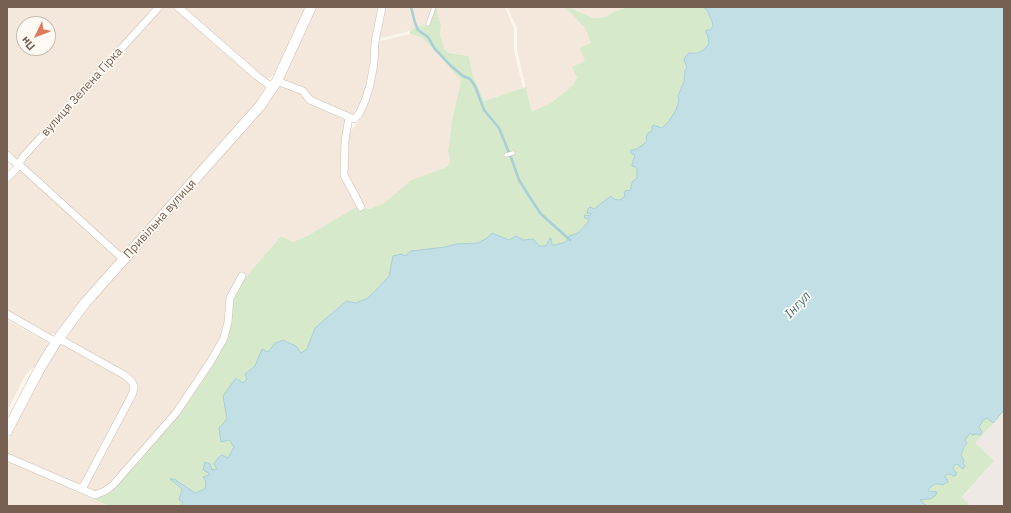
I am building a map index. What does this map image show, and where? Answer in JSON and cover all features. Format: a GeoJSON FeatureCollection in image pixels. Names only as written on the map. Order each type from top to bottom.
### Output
{"type":"FeatureCollection","features":[{"type":"Feature","properties":{"kind":"street","name":"вулиця Зелена Гірка"},"geometry":{"type":"LineString","coordinates":[[7,178],[16,169],[23,157],[159,7]]}},
{"type":"Feature","properties":{"kind":"street"},"geometry":{"type":"LineString","coordinates":[[178,7],[257,76],[275,84],[303,91],[310,100],[354,118],[359,114],[368,90],[374,63],[375,42],[382,7]]}},
{"type":"Feature","properties":{"kind":"street","name":"Привільна вулиця"},"geometry":{"type":"LineString","coordinates":[[7,431],[40,368],[57,340],[85,303],[260,106],[275,84],[311,7]]}},
{"type":"Feature","properties":{"kind":"street"},"geometry":{"type":"LineString","coordinates":[[349,117],[345,141],[344,175],[361,207]]}},
{"type":"Feature","properties":{"kind":"street"},"geometry":{"type":"LineString","coordinates":[[7,155],[124,260]]}},
{"type":"Feature","properties":{"kind":"street"},"geometry":{"type":"LineString","coordinates":[[7,457],[95,495],[114,485],[176,413],[211,361],[224,338],[228,322],[230,298],[242,276]]}},
{"type":"Feature","properties":{"kind":"street"},"geometry":{"type":"LineString","coordinates":[[7,314],[126,376],[134,386],[133,393],[82,489]]}},
{"type":"Feature","properties":{"kind":"lane"},"geometry":{"type":"LineString","coordinates":[[428,24],[434,7]]}},
{"type":"Feature","properties":{"kind":"lane"},"geometry":{"type":"LineString","coordinates":[[506,155],[513,153]]}},
{"type":"Feature","properties":{"kind":"shaded area"},"geometry":{"type":"Polygon","coordinates":[[[7,7],[155,7],[19,158],[16,159],[7,153],[7,7]]]}},
{"type":"Feature","properties":{"kind":"shaded area"},"geometry":{"type":"Polygon","coordinates":[[[163,7],[176,7],[263,84],[265,89],[263,96],[125,251],[121,252],[27,169],[24,164],[25,158],[163,7]]]}},
{"type":"Feature","properties":{"kind":"shaded area"},"geometry":{"type":"Polygon","coordinates":[[[181,7],[306,7],[274,74],[269,78],[264,79],[181,7]]]}},
{"type":"Feature","properties":{"kind":"shaded area"},"geometry":{"type":"Polygon","coordinates":[[[316,7],[380,7],[372,63],[363,101],[354,115],[350,115],[311,97],[284,80],[284,77],[316,7]]]}},
{"type":"Feature","properties":{"kind":"shaded area"},"geometry":{"type":"Polygon","coordinates":[[[384,7],[433,7],[427,23],[424,25],[410,31],[378,39],[384,7]]]}},
{"type":"Feature","properties":{"kind":"shaded area"},"geometry":{"type":"Polygon","coordinates":[[[436,7],[505,7],[514,29],[514,50],[523,88],[484,101],[472,73],[469,56],[449,53],[445,50],[440,35],[441,26],[436,7]]]}},
{"type":"Feature","properties":{"kind":"shaded area"},"geometry":{"type":"Polygon","coordinates":[[[507,7],[565,7],[585,28],[591,43],[585,61],[573,85],[551,103],[533,111],[531,110],[517,50],[517,28],[507,7]]]}},
{"type":"Feature","properties":{"kind":"shaded area"},"geometry":{"type":"Polygon","coordinates":[[[567,7],[630,7],[614,11],[606,17],[594,18],[567,7]]]}},
{"type":"Feature","properties":{"kind":"shaded area"},"geometry":{"type":"Polygon","coordinates":[[[410,34],[422,37],[461,80],[452,121],[448,151],[450,159],[449,164],[445,168],[411,180],[383,204],[369,209],[365,208],[346,172],[348,135],[362,116],[378,43],[380,41],[410,34]]]}},
{"type":"Feature","properties":{"kind":"shaded area"},"geometry":{"type":"Polygon","coordinates":[[[282,86],[301,94],[309,104],[346,120],[342,174],[358,206],[307,236],[293,242],[281,236],[246,277],[241,273],[221,339],[175,411],[112,484],[96,492],[85,488],[136,386],[67,340],[66,336],[88,304],[278,88],[282,86]]]}},
{"type":"Feature","properties":{"kind":"shaded area"},"geometry":{"type":"Polygon","coordinates":[[[20,169],[118,259],[57,333],[53,334],[50,334],[7,310],[7,181],[20,169]]]}},
{"type":"Feature","properties":{"kind":"shaded area"},"geometry":{"type":"Polygon","coordinates":[[[7,320],[47,342],[48,348],[37,365],[26,374],[7,411],[7,320]]]}},
{"type":"Feature","properties":{"kind":"shaded area"},"geometry":{"type":"Polygon","coordinates":[[[61,344],[64,344],[131,383],[131,392],[82,482],[77,484],[7,454],[7,443],[44,369],[61,344]]]}},
{"type":"Feature","properties":{"kind":"shaded area"},"geometry":{"type":"Polygon","coordinates":[[[1004,410],[1004,506],[970,506],[962,498],[994,461],[974,443],[1004,410]]]}},
{"type":"Feature","properties":{"kind":"shaded area"},"geometry":{"type":"Polygon","coordinates":[[[7,460],[93,499],[109,506],[7,506],[7,460]]]}},
{"type":"Feature","properties":{"kind":"green space"},"geometry":{"type":"Polygon","coordinates":[[[433,7],[436,8],[441,26],[440,35],[445,50],[449,53],[469,56],[472,73],[484,101],[526,87],[531,110],[533,111],[551,103],[573,85],[577,77],[572,67],[585,61],[580,48],[591,43],[585,28],[565,7],[594,18],[606,17],[614,11],[630,7],[703,7],[707,10],[713,26],[710,30],[707,30],[710,43],[705,49],[698,53],[693,52],[685,70],[684,82],[678,96],[680,101],[669,121],[662,128],[658,127],[652,131],[645,143],[637,149],[633,149],[635,167],[637,169],[637,178],[631,189],[623,198],[619,200],[614,199],[594,209],[590,213],[590,216],[585,215],[589,221],[578,233],[569,236],[566,242],[552,245],[549,242],[546,246],[539,246],[533,239],[523,240],[516,236],[509,240],[492,233],[478,243],[456,244],[445,247],[411,251],[368,298],[356,303],[345,301],[315,328],[307,349],[302,353],[291,343],[283,340],[275,343],[255,366],[245,374],[247,379],[243,383],[237,378],[226,413],[229,440],[234,447],[228,458],[217,469],[209,473],[210,475],[206,482],[206,489],[195,493],[171,479],[182,489],[179,499],[183,502],[181,506],[109,506],[93,499],[96,492],[104,490],[175,411],[221,339],[226,323],[229,298],[241,273],[246,277],[281,236],[293,242],[307,236],[358,206],[363,205],[365,208],[369,209],[383,204],[411,180],[445,168],[449,164],[450,159],[448,151],[452,121],[461,80],[422,37],[410,34],[410,31],[414,28],[427,23],[433,7]]]}},
{"type":"Feature","properties":{"kind":"green space"},"geometry":{"type":"Polygon","coordinates":[[[987,418],[993,423],[975,443],[994,461],[962,497],[970,506],[927,506],[920,500],[931,499],[932,492],[928,489],[935,484],[940,484],[945,478],[945,475],[950,474],[955,476],[957,474],[953,468],[954,465],[958,464],[963,469],[964,461],[961,456],[967,443],[965,440],[970,432],[982,431],[979,427],[983,420],[987,418]]]}},
{"type":"Feature","properties":{"kind":"water","name":"Інгул"},"geometry":{"type":"Polygon","coordinates":[[[703,7],[1004,7],[1004,410],[993,423],[987,418],[983,420],[979,427],[982,432],[981,434],[972,435],[970,433],[965,440],[967,443],[961,455],[965,466],[963,469],[958,464],[954,465],[953,468],[957,474],[955,476],[950,474],[945,475],[948,482],[942,485],[935,484],[928,489],[929,491],[937,492],[931,499],[920,500],[927,506],[181,506],[183,502],[179,500],[182,489],[170,479],[174,479],[195,493],[205,489],[206,482],[203,477],[209,475],[209,473],[203,470],[205,462],[210,464],[212,470],[217,469],[214,464],[218,458],[222,455],[228,458],[234,447],[229,440],[221,442],[219,428],[227,419],[223,396],[236,378],[243,383],[247,379],[245,374],[255,366],[262,349],[268,352],[275,343],[283,340],[296,346],[301,353],[307,349],[315,328],[346,301],[356,303],[368,298],[389,276],[393,256],[401,254],[405,256],[411,251],[445,247],[456,244],[478,243],[492,233],[509,240],[516,236],[523,240],[533,239],[539,246],[546,246],[551,238],[552,245],[555,245],[566,242],[569,236],[578,233],[589,221],[584,216],[590,216],[590,213],[587,213],[590,207],[594,209],[611,196],[614,199],[619,200],[623,198],[626,190],[629,191],[631,189],[633,181],[637,178],[637,169],[632,166],[635,157],[634,154],[630,152],[631,150],[637,149],[645,143],[648,133],[652,131],[653,125],[662,128],[669,121],[676,110],[679,101],[678,96],[684,82],[685,70],[687,68],[684,59],[689,53],[698,53],[705,49],[709,43],[706,30],[710,30],[713,26],[707,10],[703,7]]]}},
{"type":"Feature","properties":{"kind":"waterway"},"geometry":{"type":"LineString","coordinates":[[411,7],[418,30],[428,37],[435,49],[451,66],[463,76],[470,79],[475,86],[484,110],[499,128],[519,180],[541,214],[570,240]]}}]}
